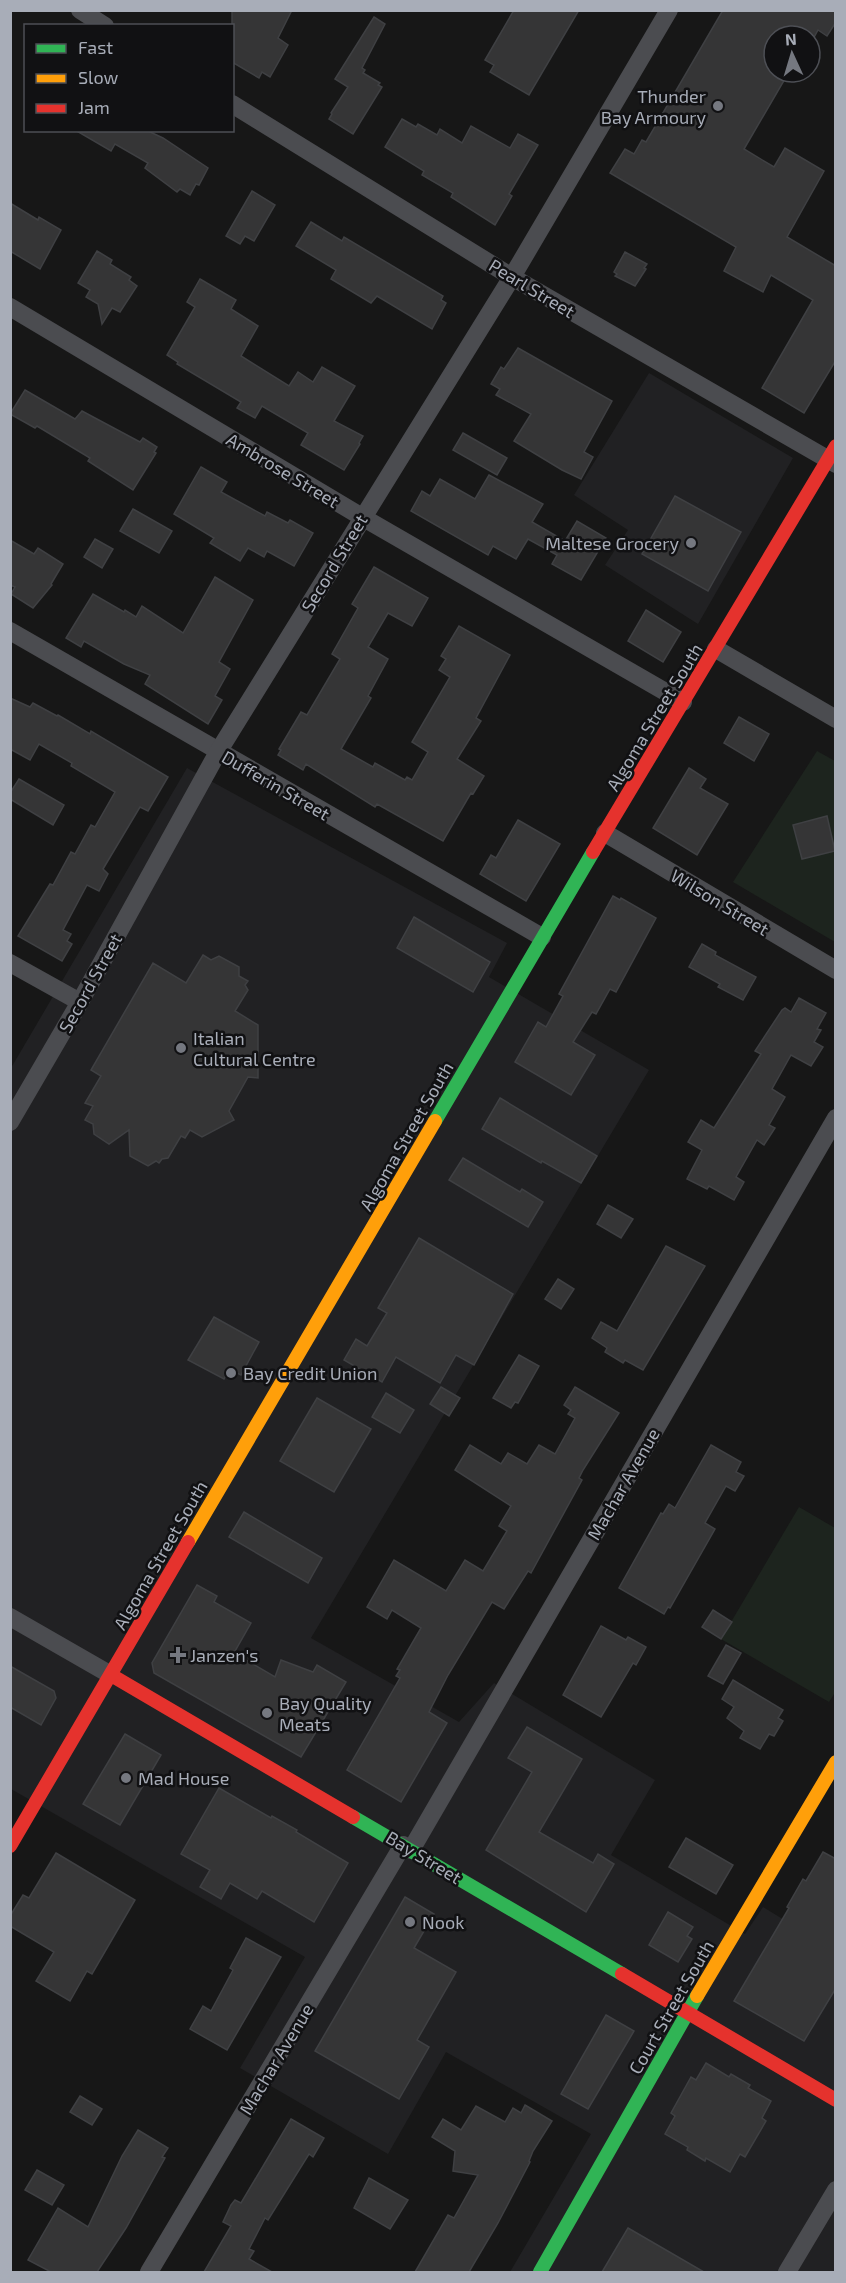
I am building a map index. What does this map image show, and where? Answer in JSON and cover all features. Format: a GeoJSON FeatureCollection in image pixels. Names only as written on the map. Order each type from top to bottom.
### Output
{"type":"FeatureCollection","features":[{"type":"Feature","properties":{"kind":"street"},"geometry":{"type":"LineString","coordinates":[[80,10],[102,24]]}},
{"type":"Feature","properties":{"kind":"street","name":"Secord Street"},"geometry":{"type":"LineString","coordinates":[[10,1122],[80,1002],[218,752],[512,277],[669,10]]}},
{"type":"Feature","properties":{"kind":"street","name":"Pearl Street"},"geometry":{"type":"LineString","coordinates":[[234,105],[512,277],[833,456]]}},
{"type":"Feature","properties":{"kind":"street","name":"Ambrose Street"},"geometry":{"type":"LineString","coordinates":[[10,307],[362,517],[683,702]]}},
{"type":"Feature","properties":{"kind":"street","name":"Algoma Street South"},"geometry":{"type":"LineString","coordinates":[[10,1846],[543,937],[833,456]]}},
{"type":"Feature","properties":{"kind":"street","name":"Dufferin Street"},"geometry":{"type":"LineString","coordinates":[[10,631],[543,937]]}},
{"type":"Feature","properties":{"kind":"street"},"geometry":{"type":"LineString","coordinates":[[716,649],[836,719]]}},
{"type":"Feature","properties":{"kind":"street","name":"Wilson Street"},"geometry":{"type":"LineString","coordinates":[[605,833],[836,970]]}},
{"type":"Feature","properties":{"kind":"street"},"geometry":{"type":"LineString","coordinates":[[10,963],[80,1002]]}},
{"type":"Feature","properties":{"kind":"street","name":"Machar Avenue"},"geometry":{"type":"LineString","coordinates":[[149,2272],[407,1847],[836,1118]]}},
{"type":"Feature","properties":{"kind":"street","name":"Bay Street"},"geometry":{"type":"LineString","coordinates":[[10,1617],[407,1847],[836,2100]]}},
{"type":"Feature","properties":{"kind":"street","name":"Court Street South"},"geometry":{"type":"LineString","coordinates":[[540,2272],[687,2013],[836,1762]]}},
{"type":"Feature","properties":{"kind":"street"},"geometry":{"type":"LineString","coordinates":[[787,2272],[836,2190]]}},
{"type":"Feature","properties":{"kind":"shaded area"},"geometry":{"type":"Polygon","coordinates":[[[649,373],[793,458],[698,624],[605,565],[628,530],[574,495],[649,373]]]}},
{"type":"Feature","properties":{"kind":"shaded area"},"geometry":{"type":"Polygon","coordinates":[[[817,751],[835,761],[835,942],[733,882],[817,751]]]}},
{"type":"Feature","properties":{"kind":"shaded area"},"geometry":{"type":"Polygon","coordinates":[[[187,768],[507,943],[489,977],[649,1070],[311,1638],[459,1722],[494,1683],[655,1780],[611,1855],[745,1934],[763,1907],[835,1951],[835,2272],[510,2272],[591,2134],[446,2052],[388,2154],[240,2068],[305,1957],[11,1789],[11,1068],[187,768]]]}},
{"type":"Feature","properties":{"kind":"shaded area"},"geometry":{"type":"Polygon","coordinates":[[[799,1507],[835,1528],[836,1691],[829,1702],[721,1639],[799,1507]]]}},
{"type":"Feature","properties":{"kind":"building"},"geometry":{"type":"Polygon","coordinates":[[[232,10],[292,10],[278,38],[288,45],[270,77],[262,72],[259,78],[234,63],[234,24],[232,24],[232,10]]]}},
{"type":"Feature","properties":{"kind":"building"},"geometry":{"type":"Polygon","coordinates":[[[514,10],[579,10],[529,95],[490,72],[494,65],[485,60],[514,10]]]}},
{"type":"Feature","properties":{"kind":"building","name":"Thunder Bay Armoury"},"geometry":{"type":"Polygon","coordinates":[[[723,10],[836,10],[836,22],[827,36],[822,33],[822,24],[762,24],[762,84],[782,84],[744,149],[774,167],[785,148],[824,171],[787,237],[836,266],[836,360],[804,413],[762,388],[813,300],[771,275],[763,292],[724,271],[736,247],[610,173],[625,149],[634,154],[642,140],[646,142],[723,10]]]}},
{"type":"Feature","properties":{"kind":"building"},"geometry":{"type":"Polygon","coordinates":[[[374,17],[385,24],[362,68],[365,70],[363,73],[380,83],[378,85],[382,87],[353,134],[329,119],[348,87],[335,79],[374,17]]]}},
{"type":"Feature","properties":{"kind":"building"},"geometry":{"type":"Polygon","coordinates":[[[402,119],[416,127],[418,124],[437,135],[440,129],[462,143],[471,126],[510,148],[518,134],[538,145],[509,194],[512,196],[495,225],[451,197],[453,193],[422,175],[424,171],[385,147],[402,119]]]}},
{"type":"Feature","properties":{"kind":"building"},"geometry":{"type":"Polygon","coordinates":[[[78,132],[150,132],[208,168],[199,185],[196,184],[190,195],[180,189],[177,192],[145,168],[148,163],[115,144],[111,151],[78,132]]]}},
{"type":"Feature","properties":{"kind":"building"},"geometry":{"type":"Polygon","coordinates":[[[252,191],[275,205],[254,241],[245,236],[240,244],[226,236],[252,191]]]}},
{"type":"Feature","properties":{"kind":"building"},"geometry":{"type":"Polygon","coordinates":[[[10,203],[38,220],[39,217],[61,230],[40,269],[10,251],[10,203]]]}},
{"type":"Feature","properties":{"kind":"building"},"geometry":{"type":"Polygon","coordinates":[[[311,222],[342,241],[344,237],[443,296],[441,300],[446,303],[432,329],[377,296],[371,303],[331,279],[336,270],[296,246],[311,222]]]}},
{"type":"Feature","properties":{"kind":"building"},"geometry":{"type":"Polygon","coordinates":[[[97,251],[112,260],[110,264],[131,277],[129,280],[137,286],[120,312],[112,308],[102,324],[98,304],[86,297],[90,290],[78,283],[97,251]]]}},
{"type":"Feature","properties":{"kind":"building"},"geometry":{"type":"Polygon","coordinates":[[[625,252],[647,264],[635,286],[615,276],[617,274],[614,272],[625,252]]]}},
{"type":"Feature","properties":{"kind":"building"},"geometry":{"type":"Polygon","coordinates":[[[200,279],[236,300],[231,309],[258,326],[241,356],[289,386],[298,372],[313,382],[322,367],[355,386],[334,421],[363,436],[344,470],[301,445],[308,433],[262,406],[255,418],[237,408],[241,402],[177,364],[178,362],[167,355],[195,307],[187,302],[200,279]]]}},
{"type":"Feature","properties":{"kind":"building"},"geometry":{"type":"Polygon","coordinates":[[[518,348],[612,401],[584,452],[593,457],[581,479],[514,441],[531,414],[496,395],[500,389],[491,384],[501,367],[504,369],[518,348]]]}},
{"type":"Feature","properties":{"kind":"building"},"geometry":{"type":"Polygon","coordinates":[[[25,390],[75,419],[82,411],[140,442],[143,438],[157,447],[154,452],[156,453],[133,490],[88,461],[90,458],[37,426],[35,428],[10,414],[25,390]]]}},
{"type":"Feature","properties":{"kind":"building"},"geometry":{"type":"Polygon","coordinates":[[[463,433],[507,458],[497,475],[453,450],[463,433]]]}},
{"type":"Feature","properties":{"kind":"building"},"geometry":{"type":"Polygon","coordinates":[[[201,467],[227,482],[221,492],[265,516],[267,512],[288,523],[290,520],[313,533],[294,566],[267,551],[264,557],[248,548],[240,561],[210,543],[214,538],[174,514],[201,467]]]}},
{"type":"Feature","properties":{"kind":"building"},"geometry":{"type":"Polygon","coordinates":[[[489,475],[543,504],[532,522],[565,541],[577,521],[606,538],[581,580],[552,564],[557,555],[528,539],[516,559],[493,546],[488,555],[411,511],[422,491],[430,496],[440,479],[475,499],[489,475]]]}},
{"type":"Feature","properties":{"kind":"building","name":"Maltese Grocery"},"geometry":{"type":"Polygon","coordinates":[[[675,496],[741,532],[708,591],[642,554],[675,496]]]}},
{"type":"Feature","properties":{"kind":"building"},"geometry":{"type":"Polygon","coordinates":[[[133,509],[172,531],[159,553],[120,531],[133,509]]]}},
{"type":"Feature","properties":{"kind":"building"},"geometry":{"type":"Polygon","coordinates":[[[95,539],[113,549],[102,568],[84,557],[95,539]]]}},
{"type":"Feature","properties":{"kind":"building"},"geometry":{"type":"Polygon","coordinates":[[[10,540],[34,554],[38,548],[63,564],[52,585],[33,608],[11,594],[15,587],[10,585],[10,540]]]}},
{"type":"Feature","properties":{"kind":"building"},"geometry":{"type":"Polygon","coordinates":[[[374,567],[428,598],[412,626],[388,613],[368,647],[388,659],[368,696],[371,698],[341,749],[373,767],[375,763],[405,780],[407,777],[412,780],[428,752],[412,742],[450,677],[439,670],[446,659],[441,656],[459,626],[510,655],[476,718],[481,721],[457,759],[484,776],[473,794],[471,793],[443,841],[377,804],[375,807],[306,764],[303,770],[278,755],[281,750],[279,749],[301,712],[307,715],[340,659],[332,654],[358,608],[352,604],[374,567]]]}},
{"type":"Feature","properties":{"kind":"building"},"geometry":{"type":"Polygon","coordinates":[[[215,577],[253,600],[219,662],[230,669],[215,696],[222,700],[208,724],[145,684],[150,675],[124,664],[84,641],[81,647],[66,638],[93,594],[136,617],[142,606],[183,633],[215,577]]]}},
{"type":"Feature","properties":{"kind":"building"},"geometry":{"type":"Polygon","coordinates":[[[646,610],[681,632],[663,662],[628,641],[646,610]]]}},
{"type":"Feature","properties":{"kind":"building"},"geometry":{"type":"Polygon","coordinates":[[[10,698],[30,707],[33,703],[90,734],[91,731],[168,777],[148,811],[140,807],[103,869],[108,874],[99,891],[87,885],[63,930],[71,934],[67,941],[72,944],[62,961],[18,936],[50,884],[53,885],[71,852],[75,854],[91,825],[95,827],[115,792],[39,744],[30,760],[10,749],[10,698]]]}},
{"type":"Feature","properties":{"kind":"building"},"geometry":{"type":"Polygon","coordinates":[[[739,717],[769,734],[754,761],[724,743],[739,717]]]}},
{"type":"Feature","properties":{"kind":"building"},"geometry":{"type":"Polygon","coordinates":[[[689,768],[706,779],[700,788],[728,804],[697,855],[653,828],[689,768]]]}},
{"type":"Feature","properties":{"kind":"building"},"geometry":{"type":"Polygon","coordinates":[[[19,779],[64,805],[53,825],[10,799],[10,793],[19,779]]]}},
{"type":"Feature","properties":{"kind":"building"},"geometry":{"type":"Polygon","coordinates":[[[827,816],[835,851],[802,859],[793,825],[827,816]]]}},
{"type":"Feature","properties":{"kind":"building"},"geometry":{"type":"Polygon","coordinates":[[[518,820],[560,844],[526,901],[480,874],[491,855],[496,858],[518,820]]]}},
{"type":"Feature","properties":{"kind":"building"},"geometry":{"type":"Polygon","coordinates":[[[613,896],[620,900],[621,898],[656,918],[616,992],[610,989],[596,1014],[592,1012],[573,1042],[595,1055],[571,1095],[515,1062],[538,1022],[546,1027],[563,996],[559,994],[613,896]]]}},
{"type":"Feature","properties":{"kind":"building"},"geometry":{"type":"Polygon","coordinates":[[[414,917],[490,962],[473,992],[397,948],[414,917]]]}},
{"type":"Feature","properties":{"kind":"building"},"geometry":{"type":"Polygon","coordinates":[[[702,944],[716,952],[715,955],[756,977],[743,1000],[718,987],[720,984],[689,967],[702,944]]]}},
{"type":"Feature","properties":{"kind":"building","name":"Italian Cultural Centre"},"geometry":{"type":"Polygon","coordinates":[[[203,955],[211,960],[219,956],[239,967],[239,976],[248,981],[245,985],[248,990],[235,1011],[258,1025],[258,1078],[248,1077],[229,1111],[234,1120],[202,1137],[190,1130],[185,1138],[181,1136],[168,1158],[148,1166],[130,1156],[129,1130],[109,1144],[94,1134],[93,1124],[85,1120],[93,1106],[85,1103],[101,1076],[91,1070],[153,963],[186,983],[203,955]]]}},
{"type":"Feature","properties":{"kind":"building"},"geometry":{"type":"Polygon","coordinates":[[[799,998],[826,1013],[817,1029],[821,1030],[814,1042],[823,1047],[811,1066],[791,1055],[772,1089],[785,1097],[769,1125],[775,1128],[764,1145],[757,1140],[736,1177],[744,1182],[734,1200],[709,1186],[707,1189],[687,1179],[702,1150],[688,1142],[701,1120],[714,1128],[761,1054],[755,1051],[782,1010],[785,1008],[791,1012],[799,998]]]}},
{"type":"Feature","properties":{"kind":"building"},"geometry":{"type":"Polygon","coordinates":[[[500,1098],[597,1156],[581,1183],[482,1129],[500,1098]]]}},
{"type":"Feature","properties":{"kind":"building"},"geometry":{"type":"Polygon","coordinates":[[[463,1158],[520,1192],[522,1189],[543,1202],[528,1227],[449,1180],[463,1158]]]}},
{"type":"Feature","properties":{"kind":"building"},"geometry":{"type":"Polygon","coordinates":[[[608,1205],[633,1219],[621,1238],[597,1224],[608,1205]]]}},
{"type":"Feature","properties":{"kind":"building"},"geometry":{"type":"Polygon","coordinates":[[[419,1238],[513,1294],[474,1365],[456,1355],[440,1383],[396,1357],[382,1382],[344,1360],[356,1339],[367,1346],[387,1313],[378,1308],[419,1238]]]}},
{"type":"Feature","properties":{"kind":"building"},"geometry":{"type":"Polygon","coordinates":[[[666,1246],[705,1266],[643,1370],[625,1360],[623,1363],[605,1352],[607,1348],[592,1338],[601,1322],[617,1331],[666,1246]]]}},
{"type":"Feature","properties":{"kind":"building"},"geometry":{"type":"Polygon","coordinates":[[[558,1279],[574,1289],[561,1309],[545,1299],[558,1279]]]}},
{"type":"Feature","properties":{"kind":"building"},"geometry":{"type":"Polygon","coordinates":[[[214,1317],[259,1342],[241,1375],[229,1369],[224,1379],[188,1360],[214,1317]]]}},
{"type":"Feature","properties":{"kind":"building"},"geometry":{"type":"Polygon","coordinates":[[[519,1355],[539,1366],[518,1403],[515,1402],[511,1408],[493,1398],[519,1355]]]}},
{"type":"Feature","properties":{"kind":"building"},"geometry":{"type":"Polygon","coordinates":[[[441,1387],[460,1398],[449,1416],[430,1404],[441,1387]]]}},
{"type":"Feature","properties":{"kind":"building"},"geometry":{"type":"Polygon","coordinates":[[[575,1387],[619,1413],[583,1470],[579,1478],[582,1480],[531,1573],[528,1571],[504,1609],[492,1602],[448,1675],[429,1712],[447,1723],[401,1802],[347,1770],[400,1678],[396,1676],[400,1670],[397,1669],[421,1628],[392,1610],[387,1619],[367,1607],[394,1560],[446,1591],[465,1560],[483,1571],[507,1531],[499,1526],[511,1506],[455,1470],[470,1445],[501,1464],[508,1453],[527,1464],[539,1445],[555,1454],[575,1418],[568,1414],[571,1410],[564,1405],[575,1387]]]}},
{"type":"Feature","properties":{"kind":"building"},"geometry":{"type":"Polygon","coordinates":[[[386,1393],[414,1410],[400,1433],[372,1417],[386,1393]]]}},
{"type":"Feature","properties":{"kind":"building"},"geometry":{"type":"Polygon","coordinates":[[[317,1398],[371,1429],[334,1492],[280,1461],[317,1398]]]}},
{"type":"Feature","properties":{"kind":"building"},"geometry":{"type":"Polygon","coordinates":[[[711,1445],[741,1462],[736,1472],[744,1476],[735,1491],[726,1486],[705,1523],[715,1529],[670,1608],[668,1607],[664,1614],[619,1588],[661,1513],[663,1514],[669,1504],[675,1508],[711,1445]]]}},
{"type":"Feature","properties":{"kind":"building"},"geometry":{"type":"Polygon","coordinates":[[[244,1512],[322,1558],[308,1583],[229,1537],[244,1512]]]}},
{"type":"Feature","properties":{"kind":"building"},"geometry":{"type":"Polygon","coordinates":[[[197,1585],[217,1596],[214,1602],[251,1623],[234,1653],[275,1677],[281,1660],[313,1672],[317,1665],[346,1682],[301,1757],[154,1673],[152,1663],[197,1585]]]}},
{"type":"Feature","properties":{"kind":"building"},"geometry":{"type":"Polygon","coordinates":[[[713,1610],[732,1622],[721,1639],[702,1627],[713,1610]]]}},
{"type":"Feature","properties":{"kind":"building"},"geometry":{"type":"Polygon","coordinates":[[[601,1626],[626,1640],[628,1637],[646,1647],[636,1665],[633,1663],[601,1717],[563,1695],[601,1626]]]}},
{"type":"Feature","properties":{"kind":"building"},"geometry":{"type":"Polygon","coordinates":[[[726,1645],[741,1653],[723,1684],[708,1676],[726,1645]]]}},
{"type":"Feature","properties":{"kind":"building"},"geometry":{"type":"Polygon","coordinates":[[[10,1666],[54,1691],[56,1698],[41,1725],[10,1707],[10,1666]]]}},
{"type":"Feature","properties":{"kind":"building"},"geometry":{"type":"Polygon","coordinates":[[[733,1680],[783,1710],[778,1718],[783,1721],[774,1736],[769,1734],[760,1749],[740,1738],[744,1731],[727,1718],[734,1707],[722,1699],[733,1680]]]}},
{"type":"Feature","properties":{"kind":"building"},"geometry":{"type":"Polygon","coordinates":[[[527,1727],[582,1759],[539,1832],[593,1863],[598,1854],[614,1864],[586,1912],[486,1850],[532,1772],[508,1758],[527,1727]]]}},
{"type":"Feature","properties":{"kind":"building"},"geometry":{"type":"Polygon","coordinates":[[[125,1734],[161,1755],[120,1825],[83,1804],[125,1734]]]}},
{"type":"Feature","properties":{"kind":"building"},"geometry":{"type":"Polygon","coordinates":[[[219,1788],[297,1830],[296,1832],[348,1863],[314,1922],[262,1891],[257,1899],[230,1883],[221,1899],[200,1887],[210,1870],[181,1854],[219,1788]]]}},
{"type":"Feature","properties":{"kind":"building"},"geometry":{"type":"Polygon","coordinates":[[[686,1838],[733,1865],[716,1894],[669,1867],[686,1838]]]}},
{"type":"Feature","properties":{"kind":"building"},"geometry":{"type":"Polygon","coordinates":[[[823,1852],[836,1859],[836,1988],[804,2041],[734,2001],[789,1908],[787,1907],[803,1879],[806,1881],[823,1852]]]}},
{"type":"Feature","properties":{"kind":"building"},"geometry":{"type":"Polygon","coordinates":[[[56,1853],[135,1900],[92,1974],[87,1971],[70,2001],[36,1981],[54,1952],[10,1926],[10,1916],[23,1895],[29,1898],[56,1853]]]}},
{"type":"Feature","properties":{"kind":"building"},"geometry":{"type":"Polygon","coordinates":[[[405,1897],[434,1914],[414,1948],[456,1972],[417,2040],[429,2047],[399,2099],[315,2051],[405,1897]]]}},
{"type":"Feature","properties":{"kind":"building"},"geometry":{"type":"Polygon","coordinates":[[[668,1912],[693,1927],[687,1936],[692,1939],[678,1962],[649,1945],[668,1912]]]}},
{"type":"Feature","properties":{"kind":"building"},"geometry":{"type":"Polygon","coordinates":[[[246,1938],[281,1957],[227,2050],[190,2029],[203,2006],[211,2011],[233,1970],[230,1968],[246,1938]]]}},
{"type":"Feature","properties":{"kind":"building"},"geometry":{"type":"Polygon","coordinates":[[[606,2015],[634,2031],[588,2109],[561,2094],[606,2015]]]}},
{"type":"Feature","properties":{"kind":"building"},"geometry":{"type":"Polygon","coordinates":[[[706,2063],[729,2077],[731,2074],[750,2085],[748,2088],[771,2101],[762,2118],[766,2121],[745,2157],[740,2154],[730,2172],[706,2158],[705,2161],[687,2150],[688,2147],[665,2134],[675,2116],[671,2113],[691,2077],[696,2080],[706,2063]]]}},
{"type":"Feature","properties":{"kind":"building"},"geometry":{"type":"Polygon","coordinates":[[[80,2096],[102,2109],[92,2125],[70,2112],[80,2096]]]}},
{"type":"Feature","properties":{"kind":"building"},"geometry":{"type":"Polygon","coordinates":[[[525,2105],[552,2121],[533,2151],[530,2162],[498,2223],[469,2272],[415,2272],[448,2215],[454,2218],[478,2175],[453,2171],[455,2151],[432,2137],[443,2119],[461,2130],[476,2106],[505,2122],[513,2108],[521,2113],[525,2105]]]}},
{"type":"Feature","properties":{"kind":"building"},"geometry":{"type":"Polygon","coordinates":[[[291,2119],[324,2138],[313,2157],[309,2154],[268,2220],[265,2218],[249,2249],[254,2251],[249,2259],[272,2272],[204,2272],[231,2226],[223,2222],[231,2205],[235,2200],[241,2203],[291,2119]]]}},
{"type":"Feature","properties":{"kind":"building"},"geometry":{"type":"Polygon","coordinates":[[[138,2130],[168,2148],[162,2157],[165,2158],[126,2228],[97,2272],[51,2272],[28,2260],[58,2208],[88,2227],[122,2156],[138,2130]]]}},
{"type":"Feature","properties":{"kind":"building"},"geometry":{"type":"Polygon","coordinates":[[[37,2170],[64,2185],[52,2205],[25,2190],[37,2170]]]}},
{"type":"Feature","properties":{"kind":"building"},"geometry":{"type":"Polygon","coordinates":[[[369,2178],[408,2200],[390,2229],[354,2208],[369,2178]]]}},
{"type":"Feature","properties":{"kind":"building"},"geometry":{"type":"Polygon","coordinates":[[[628,2228],[704,2272],[602,2272],[628,2228]]]}},
{"type":"Feature","properties":{"kind":"traffic: fast"},"geometry":{"type":"LineString","coordinates":[[435,1121],[593,852]]}},
{"type":"Feature","properties":{"kind":"traffic: fast"},"geometry":{"type":"LineString","coordinates":[[353,1817],[622,1974]]}},
{"type":"Feature","properties":{"kind":"traffic: fast"},"geometry":{"type":"LineString","coordinates":[[540,2272],[697,1996]]}},
{"type":"Feature","properties":{"kind":"traffic: slow"},"geometry":{"type":"LineString","coordinates":[[188,1542],[435,1121]]}},
{"type":"Feature","properties":{"kind":"traffic: slow"},"geometry":{"type":"LineString","coordinates":[[697,1996],[836,1762]]}},
{"type":"Feature","properties":{"kind":"traffic: jam"},"geometry":{"type":"LineString","coordinates":[[593,852],[836,446]]}},
{"type":"Feature","properties":{"kind":"traffic: jam"},"geometry":{"type":"LineString","coordinates":[[10,1846],[188,1542]]}},
{"type":"Feature","properties":{"kind":"traffic: jam"},"geometry":{"type":"LineString","coordinates":[[111,1675],[353,1817]]}},
{"type":"Feature","properties":{"kind":"traffic: jam"},"geometry":{"type":"LineString","coordinates":[[622,1974],[836,2100]]}},
{"type":"Feature","properties":{"kind":"place","name":"Thunder Bay Armoury"},"geometry":{"type":"Point","coordinates":[718,106]}},
{"type":"Feature","properties":{"kind":"place","name":"Maltese Grocery"},"geometry":{"type":"Point","coordinates":[691,543]}},
{"type":"Feature","properties":{"kind":"place","name":"Italian Cultural Centre"},"geometry":{"type":"Point","coordinates":[181,1048]}},
{"type":"Feature","properties":{"kind":"place","name":"Bay Credit Union"},"geometry":{"type":"Point","coordinates":[231,1373]}},
{"type":"Feature","properties":{"kind":"place","name":"Janzen's"},"geometry":{"type":"Point","coordinates":[178,1655]}},
{"type":"Feature","properties":{"kind":"place","name":"Bay Quality Meats"},"geometry":{"type":"Point","coordinates":[267,1713]}},
{"type":"Feature","properties":{"kind":"place","name":"Mad House"},"geometry":{"type":"Point","coordinates":[126,1778]}},
{"type":"Feature","properties":{"kind":"place","name":"Nook"},"geometry":{"type":"Point","coordinates":[410,1922]}}]}
